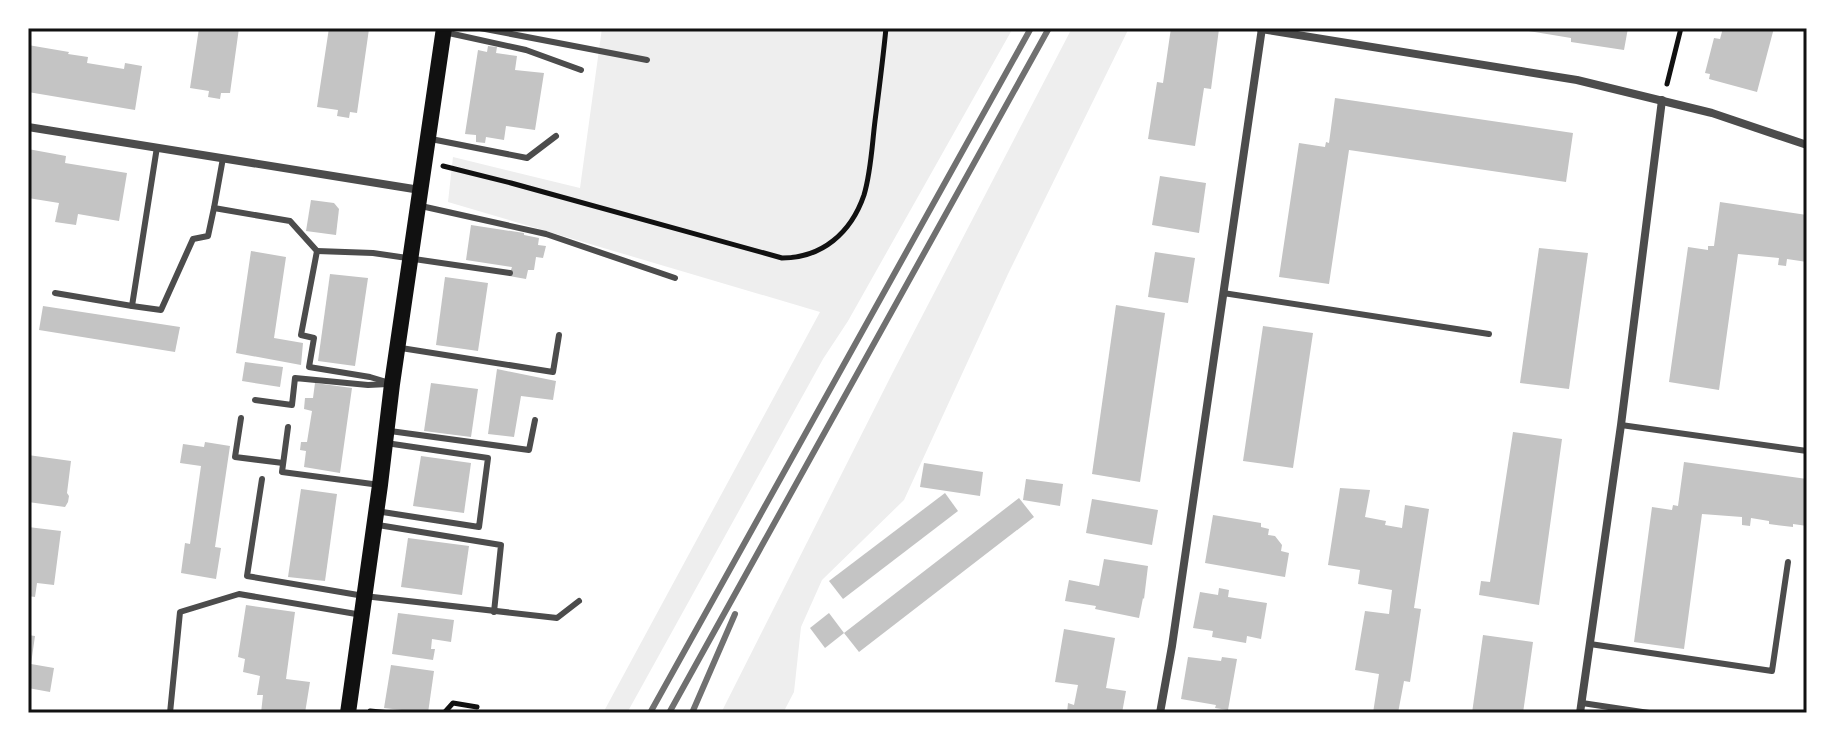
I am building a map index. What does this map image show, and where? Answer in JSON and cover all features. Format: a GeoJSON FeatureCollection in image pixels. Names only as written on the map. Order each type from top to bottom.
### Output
{"type":"FeatureCollection","features":[{"type":"Feature","properties":{"kind":"main road"},"geometry":{"type":"LineString","coordinates":[[348,713],[397,347],[444,30]]}},
{"type":"Feature","properties":{"kind":"street"},"geometry":{"type":"LineString","coordinates":[[1160,713],[1262,28],[1577,80],[1712,113],[1807,145]]}},
{"type":"Feature","properties":{"kind":"street"},"geometry":{"type":"LineString","coordinates":[[1581,708],[1662,100]]}},
{"type":"Feature","properties":{"kind":"street"},"geometry":{"type":"LineString","coordinates":[[28,127],[223,158],[419,198]]}},
{"type":"Feature","properties":{"kind":"lane"},"geometry":{"type":"LineString","coordinates":[[480,28],[647,60]]}},
{"type":"Feature","properties":{"kind":"lane"},"geometry":{"type":"LineString","coordinates":[[444,30],[526,50],[581,70]]}},
{"type":"Feature","properties":{"kind":"lane"},"geometry":{"type":"LineString","coordinates":[[428,138],[527,158],[556,136]]}},
{"type":"Feature","properties":{"kind":"lane"},"geometry":{"type":"LineString","coordinates":[[132,306],[157,147]]}},
{"type":"Feature","properties":{"kind":"lane"},"geometry":{"type":"LineString","coordinates":[[55,293],[161,310],[193,239],[208,236],[223,158]]}},
{"type":"Feature","properties":{"kind":"lane"},"geometry":{"type":"LineString","coordinates":[[419,198],[546,234],[675,278]]}},
{"type":"Feature","properties":{"kind":"lane"},"geometry":{"type":"LineString","coordinates":[[214,208],[290,221],[317,251],[373,253],[510,273]]}},
{"type":"Feature","properties":{"kind":"lane"},"geometry":{"type":"LineString","coordinates":[[317,251],[301,335],[314,338],[309,367],[370,377],[392,384]]}},
{"type":"Feature","properties":{"kind":"lane"},"geometry":{"type":"LineString","coordinates":[[1223,293],[1489,334]]}},
{"type":"Feature","properties":{"kind":"lane"},"geometry":{"type":"LineString","coordinates":[[397,347],[553,372],[559,335]]}},
{"type":"Feature","properties":{"kind":"lane"},"geometry":{"type":"LineString","coordinates":[[255,400],[292,405],[295,378],[368,385],[392,384]]}},
{"type":"Feature","properties":{"kind":"lane"},"geometry":{"type":"LineString","coordinates":[[241,418],[235,457],[283,463]]}},
{"type":"Feature","properties":{"kind":"lane"},"geometry":{"type":"LineString","coordinates":[[386,437],[529,450],[535,420]]}},
{"type":"Feature","properties":{"kind":"lane"},"geometry":{"type":"LineString","coordinates":[[1621,425],[1807,451]]}},
{"type":"Feature","properties":{"kind":"lane"},"geometry":{"type":"LineString","coordinates":[[288,427],[282,472],[380,485]]}},
{"type":"Feature","properties":{"kind":"lane"},"geometry":{"type":"LineString","coordinates":[[375,518],[479,527],[488,458],[386,437]]}},
{"type":"Feature","properties":{"kind":"lane"},"geometry":{"type":"LineString","coordinates":[[262,479],[247,576],[364,596],[557,618],[579,601]]}},
{"type":"Feature","properties":{"kind":"lane"},"geometry":{"type":"LineString","coordinates":[[375,518],[501,545],[494,612]]}},
{"type":"Feature","properties":{"kind":"lane"},"geometry":{"type":"LineString","coordinates":[[1590,644],[1772,671],[1788,562]]}},
{"type":"Feature","properties":{"kind":"lane"},"geometry":{"type":"LineString","coordinates":[[170,713],[180,612],[239,594],[362,615]]}},
{"type":"Feature","properties":{"kind":"lane"},"geometry":{"type":"LineString","coordinates":[[1581,708],[1649,713]]}},
{"type":"Feature","properties":{"kind":"path"},"geometry":{"type":"LineString","coordinates":[[424,161],[782,258],[807,256],[822,250],[837,237],[855,214],[864,194],[886,28]]}},
{"type":"Feature","properties":{"kind":"path"},"geometry":{"type":"LineString","coordinates":[[1662,100],[1681,28]]}},
{"type":"Feature","properties":{"kind":"path"},"geometry":{"type":"LineString","coordinates":[[444,713],[453,703],[477,707]]}},
{"type":"Feature","properties":{"kind":"shaded area"},"geometry":{"type":"Polygon","coordinates":[[[602,28],[1013,28],[848,321],[823,359],[627,713],[603,713],[820,312],[448,202],[453,157],[580,188],[602,28]]]}},
{"type":"Feature","properties":{"kind":"shaded area"},"geometry":{"type":"Polygon","coordinates":[[[1072,28],[1129,28],[1008,274],[904,500],[822,580],[801,627],[794,692],[783,713],[721,713],[893,372],[1072,28]]]}},
{"type":"Feature","properties":{"kind":"building"},"geometry":{"type":"Polygon","coordinates":[[[199,28],[239,28],[230,93],[221,93],[220,99],[208,97],[209,91],[190,88],[199,28]]]}},
{"type":"Feature","properties":{"kind":"building"},"geometry":{"type":"Polygon","coordinates":[[[329,28],[369,29],[357,113],[350,112],[349,118],[337,116],[338,110],[317,107],[329,28]]]}},
{"type":"Feature","properties":{"kind":"building"},"geometry":{"type":"Polygon","coordinates":[[[1171,28],[1219,29],[1211,89],[1204,88],[1195,146],[1148,139],[1157,82],[1163,83],[1171,28]]]}},
{"type":"Feature","properties":{"kind":"building"},"geometry":{"type":"Polygon","coordinates":[[[1522,28],[1628,28],[1624,50],[1571,42],[1571,38],[1522,28]]]}},
{"type":"Feature","properties":{"kind":"building"},"geometry":{"type":"Polygon","coordinates":[[[1723,28],[1774,28],[1757,92],[1709,79],[1710,74],[1705,73],[1714,38],[1720,39],[1723,28]]]}},
{"type":"Feature","properties":{"kind":"building"},"geometry":{"type":"Polygon","coordinates":[[[28,45],[88,57],[87,63],[124,69],[125,63],[142,66],[135,110],[28,92],[28,45]]]}},
{"type":"Feature","properties":{"kind":"building"},"geometry":{"type":"Polygon","coordinates":[[[488,46],[497,47],[496,53],[517,56],[515,70],[544,73],[535,130],[506,126],[504,140],[486,137],[485,143],[476,142],[476,135],[465,134],[478,50],[487,52],[488,46]]]}},
{"type":"Feature","properties":{"kind":"building"},"geometry":{"type":"Polygon","coordinates":[[[1335,98],[1573,133],[1566,182],[1349,150],[1329,284],[1279,277],[1299,143],[1325,147],[1326,142],[1329,143],[1335,98]]]}},
{"type":"Feature","properties":{"kind":"building"},"geometry":{"type":"Polygon","coordinates":[[[28,149],[66,156],[65,163],[127,173],[119,221],[78,214],[76,225],[55,222],[59,203],[28,198],[28,149]]]}},
{"type":"Feature","properties":{"kind":"building"},"geometry":{"type":"Polygon","coordinates":[[[1160,176],[1206,183],[1199,233],[1152,225],[1160,176]]]}},
{"type":"Feature","properties":{"kind":"building"},"geometry":{"type":"Polygon","coordinates":[[[311,200],[334,203],[339,209],[336,235],[306,231],[311,200]]]}},
{"type":"Feature","properties":{"kind":"building"},"geometry":{"type":"Polygon","coordinates":[[[1720,202],[1807,215],[1807,262],[1787,259],[1786,266],[1778,265],[1779,258],[1738,254],[1719,390],[1669,382],[1688,247],[1708,250],[1708,246],[1714,246],[1720,202]]]}},
{"type":"Feature","properties":{"kind":"building"},"geometry":{"type":"Polygon","coordinates":[[[471,225],[539,238],[538,245],[546,246],[543,258],[536,257],[534,270],[528,270],[526,279],[509,276],[512,267],[466,260],[471,225]]]}},
{"type":"Feature","properties":{"kind":"building"},"geometry":{"type":"Polygon","coordinates":[[[1539,248],[1588,253],[1569,389],[1520,383],[1539,248]]]}},
{"type":"Feature","properties":{"kind":"building"},"geometry":{"type":"Polygon","coordinates":[[[251,251],[286,257],[274,338],[303,343],[301,365],[236,353],[251,251]]]}},
{"type":"Feature","properties":{"kind":"building"},"geometry":{"type":"Polygon","coordinates":[[[1155,252],[1195,258],[1188,303],[1148,297],[1155,252]]]}},
{"type":"Feature","properties":{"kind":"building"},"geometry":{"type":"Polygon","coordinates":[[[330,274],[368,278],[355,366],[318,361],[330,274]]]}},
{"type":"Feature","properties":{"kind":"building"},"geometry":{"type":"Polygon","coordinates":[[[445,277],[488,283],[478,351],[436,345],[445,277]]]}},
{"type":"Feature","properties":{"kind":"building"},"geometry":{"type":"Polygon","coordinates":[[[1116,305],[1165,313],[1140,482],[1092,474],[1116,305]]]}},
{"type":"Feature","properties":{"kind":"building"},"geometry":{"type":"Polygon","coordinates":[[[43,306],[180,327],[175,352],[39,330],[43,306]]]}},
{"type":"Feature","properties":{"kind":"building"},"geometry":{"type":"Polygon","coordinates":[[[1263,326],[1313,333],[1293,468],[1243,461],[1263,326]]]}},
{"type":"Feature","properties":{"kind":"building"},"geometry":{"type":"Polygon","coordinates":[[[245,362],[283,367],[280,387],[242,381],[245,362]]]}},
{"type":"Feature","properties":{"kind":"building"},"geometry":{"type":"Polygon","coordinates":[[[497,369],[556,381],[553,400],[521,396],[514,437],[488,434],[497,369]]]}},
{"type":"Feature","properties":{"kind":"building"},"geometry":{"type":"Polygon","coordinates":[[[315,383],[352,388],[340,473],[304,467],[306,451],[300,450],[301,442],[307,442],[312,411],[304,409],[305,398],[313,398],[315,383]]]}},
{"type":"Feature","properties":{"kind":"building"},"geometry":{"type":"Polygon","coordinates":[[[431,383],[478,389],[471,437],[424,431],[431,383]]]}},
{"type":"Feature","properties":{"kind":"building"},"geometry":{"type":"Polygon","coordinates":[[[1513,432],[1562,439],[1539,605],[1479,595],[1481,581],[1490,582],[1513,432]]]}},
{"type":"Feature","properties":{"kind":"building"},"geometry":{"type":"Polygon","coordinates":[[[205,442],[230,446],[215,547],[221,548],[216,579],[181,573],[185,543],[190,544],[201,466],[180,463],[183,444],[204,447],[205,442]]]}},
{"type":"Feature","properties":{"kind":"building"},"geometry":{"type":"Polygon","coordinates":[[[28,455],[71,461],[69,496],[65,507],[28,502],[28,455]]]}},
{"type":"Feature","properties":{"kind":"building"},"geometry":{"type":"Polygon","coordinates":[[[421,456],[471,463],[464,513],[413,506],[421,456]]]}},
{"type":"Feature","properties":{"kind":"building"},"geometry":{"type":"Polygon","coordinates":[[[1684,462],[1807,479],[1807,526],[1769,524],[1769,521],[1751,518],[1750,526],[1742,525],[1742,517],[1702,514],[1684,649],[1634,642],[1652,507],[1672,510],[1673,505],[1678,506],[1684,462]]]}},
{"type":"Feature","properties":{"kind":"building"},"geometry":{"type":"Polygon","coordinates":[[[924,463],[983,472],[980,496],[920,487],[924,463]]]}},
{"type":"Feature","properties":{"kind":"building"},"geometry":{"type":"Polygon","coordinates":[[[1026,479],[1063,484],[1060,506],[1023,500],[1026,479]]]}},
{"type":"Feature","properties":{"kind":"building"},"geometry":{"type":"Polygon","coordinates":[[[1340,488],[1370,490],[1365,517],[1386,521],[1385,525],[1402,528],[1405,505],[1429,509],[1414,608],[1421,609],[1410,682],[1404,681],[1398,713],[1373,713],[1379,674],[1355,670],[1365,611],[1389,614],[1392,590],[1358,584],[1360,570],[1328,565],[1340,488]]]}},
{"type":"Feature","properties":{"kind":"building"},"geometry":{"type":"Polygon","coordinates":[[[301,489],[337,494],[325,581],[288,577],[301,489]]]}},
{"type":"Feature","properties":{"kind":"building"},"geometry":{"type":"Polygon","coordinates":[[[945,493],[958,511],[843,599],[829,581],[945,493]]]}},
{"type":"Feature","properties":{"kind":"building"},"geometry":{"type":"Polygon","coordinates":[[[1019,498],[1034,517],[859,652],[844,633],[1019,498]]]}},
{"type":"Feature","properties":{"kind":"building"},"geometry":{"type":"Polygon","coordinates":[[[1092,499],[1158,510],[1152,545],[1086,533],[1092,499]]]}},
{"type":"Feature","properties":{"kind":"building"},"geometry":{"type":"Polygon","coordinates":[[[1213,515],[1261,523],[1261,527],[1269,529],[1268,535],[1275,536],[1282,545],[1281,551],[1289,553],[1285,577],[1205,563],[1213,515]]]}},
{"type":"Feature","properties":{"kind":"building"},"geometry":{"type":"Polygon","coordinates":[[[28,527],[61,531],[54,585],[37,583],[35,597],[28,596],[28,527]]]}},
{"type":"Feature","properties":{"kind":"building"},"geometry":{"type":"Polygon","coordinates":[[[408,538],[469,546],[462,595],[401,587],[408,538]]]}},
{"type":"Feature","properties":{"kind":"building"},"geometry":{"type":"Polygon","coordinates":[[[1104,559],[1148,566],[1139,618],[1065,601],[1069,580],[1099,586],[1104,559]]]}},
{"type":"Feature","properties":{"kind":"building"},"geometry":{"type":"Polygon","coordinates":[[[1219,588],[1229,590],[1228,597],[1267,603],[1261,639],[1247,636],[1246,643],[1212,637],[1213,631],[1193,628],[1200,592],[1218,595],[1219,588]]]}},
{"type":"Feature","properties":{"kind":"building"},"geometry":{"type":"Polygon","coordinates":[[[246,605],[295,612],[286,679],[310,682],[305,713],[261,713],[263,695],[257,695],[260,676],[243,672],[245,659],[238,657],[246,605]]]}},
{"type":"Feature","properties":{"kind":"building"},"geometry":{"type":"Polygon","coordinates":[[[398,613],[454,620],[451,642],[432,639],[431,649],[435,649],[433,660],[392,654],[398,613]]]}},
{"type":"Feature","properties":{"kind":"building"},"geometry":{"type":"Polygon","coordinates":[[[829,613],[844,633],[825,648],[810,628],[829,613]]]}},
{"type":"Feature","properties":{"kind":"building"},"geometry":{"type":"Polygon","coordinates":[[[1064,629],[1115,638],[1106,688],[1126,691],[1122,713],[1067,713],[1068,703],[1074,705],[1078,685],[1055,682],[1064,629]]]}},
{"type":"Feature","properties":{"kind":"building"},"geometry":{"type":"Polygon","coordinates":[[[28,635],[35,636],[31,664],[54,668],[50,692],[28,688],[28,635]]]}},
{"type":"Feature","properties":{"kind":"building"},"geometry":{"type":"Polygon","coordinates":[[[1483,635],[1533,642],[1523,713],[1472,713],[1483,635]]]}},
{"type":"Feature","properties":{"kind":"building"},"geometry":{"type":"Polygon","coordinates":[[[1188,657],[1221,661],[1222,657],[1237,659],[1228,710],[1181,699],[1188,657]]]}},
{"type":"Feature","properties":{"kind":"building"},"geometry":{"type":"Polygon","coordinates":[[[391,665],[434,671],[428,713],[384,708],[391,665]]]}},
{"type":"Feature","properties":{"kind":"railway"},"geometry":{"type":"LineString","coordinates":[[650,713],[1031,28]]}},
{"type":"Feature","properties":{"kind":"railway"},"geometry":{"type":"LineString","coordinates":[[669,713],[1049,28]]}},
{"type":"Feature","properties":{"kind":"railway"},"geometry":{"type":"LineString","coordinates":[[692,713],[735,614]]}}]}
